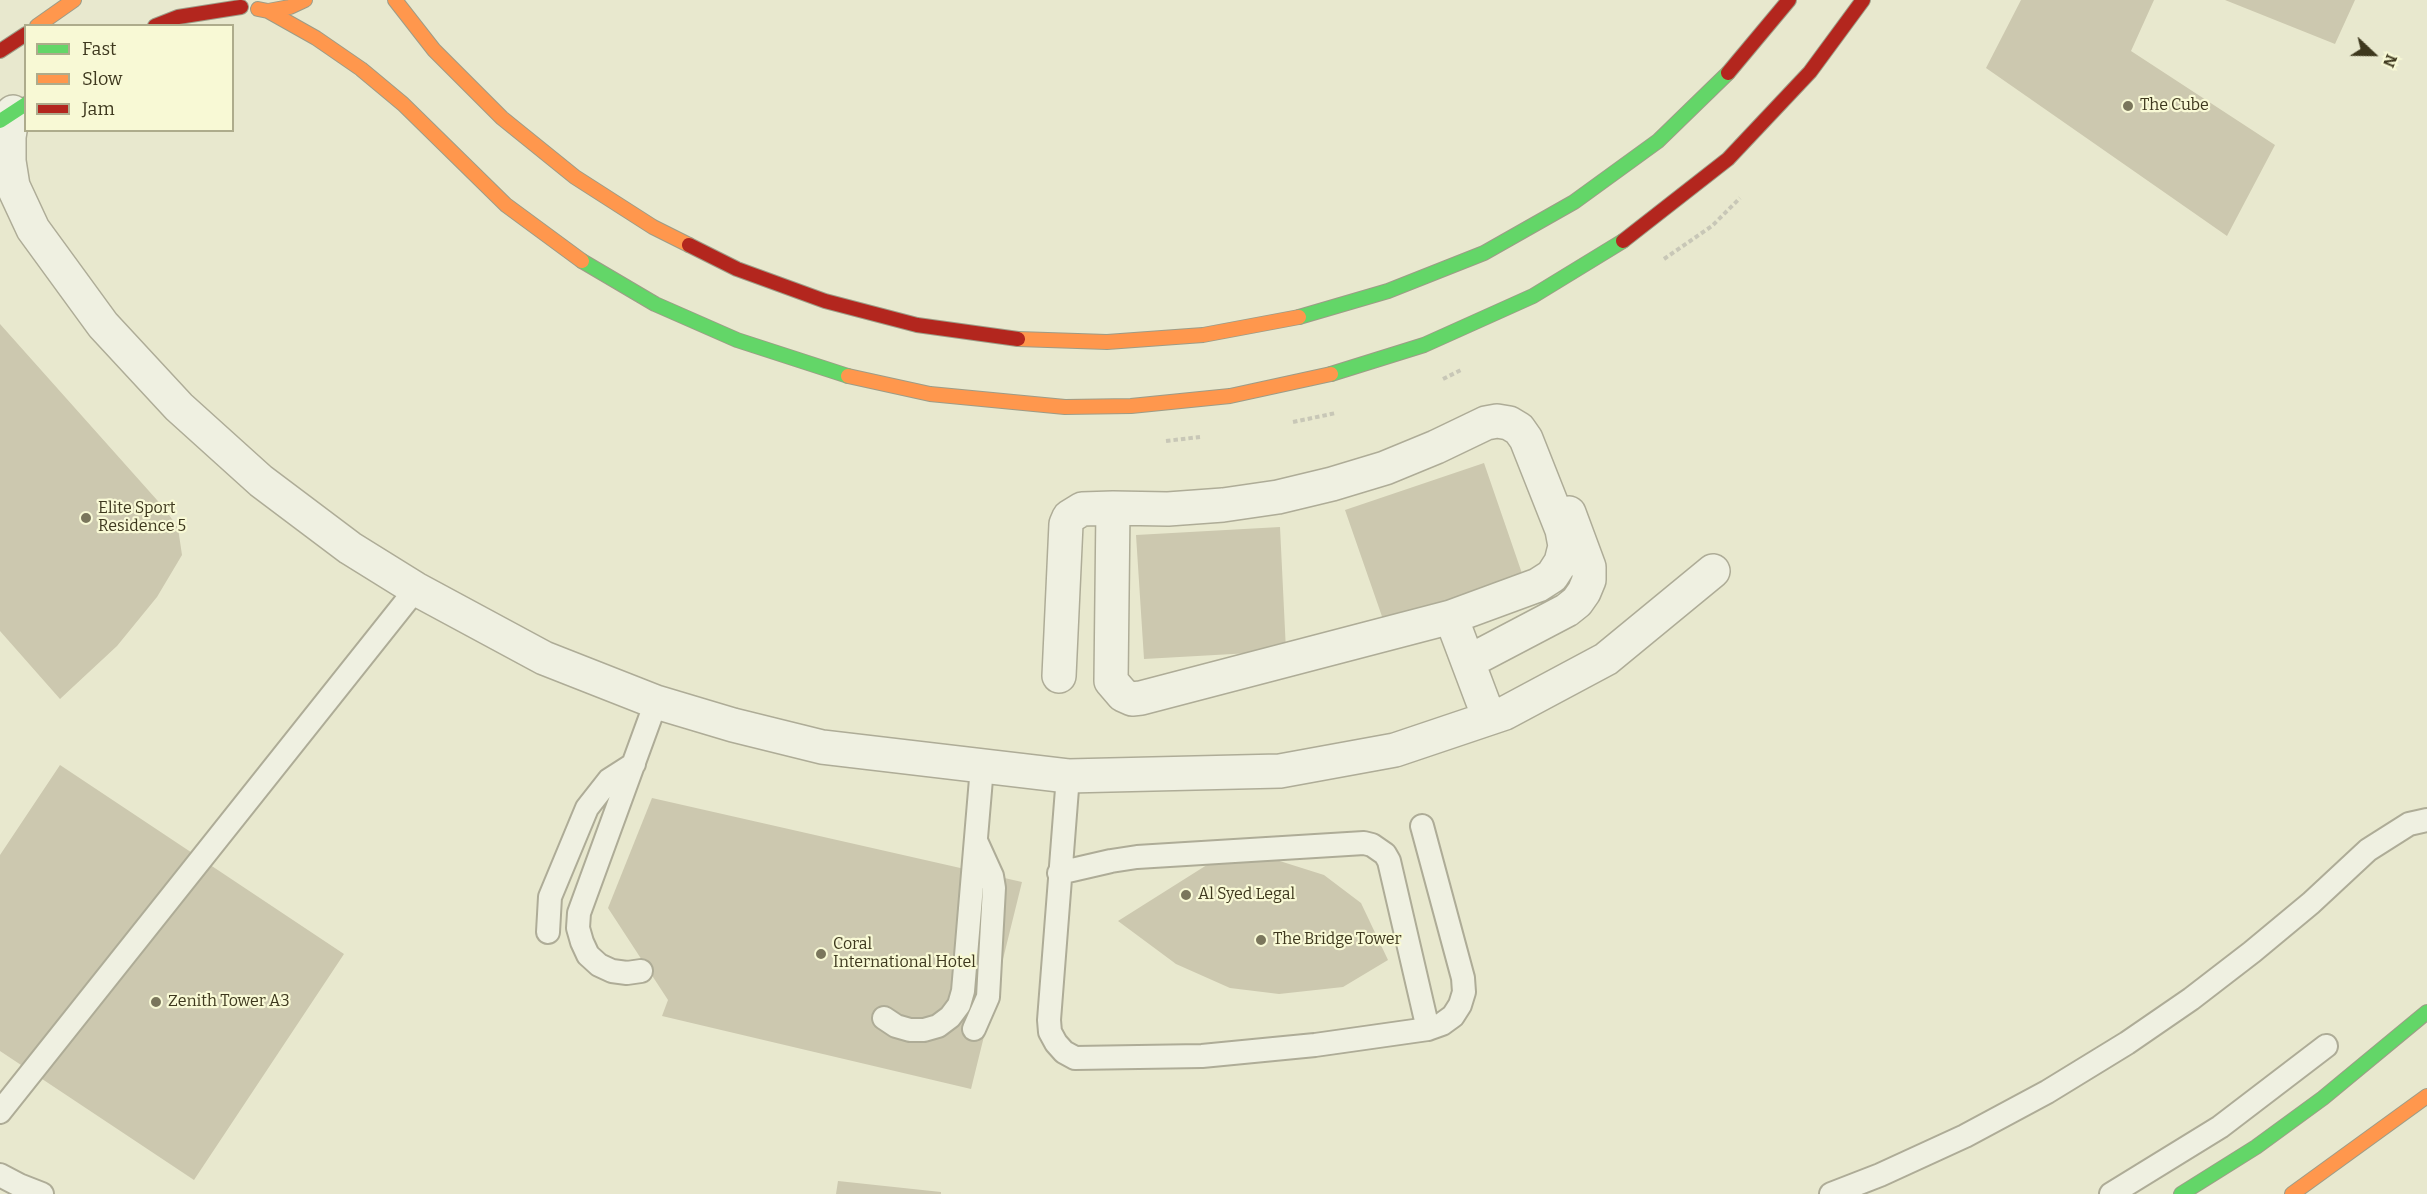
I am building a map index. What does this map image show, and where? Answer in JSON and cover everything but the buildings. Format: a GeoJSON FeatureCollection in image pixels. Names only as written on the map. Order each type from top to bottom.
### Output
{"type":"FeatureCollection","features":[{"type":"Feature","properties":{"kind":"street"},"geometry":{"type":"LineString","coordinates":[[40,24],[74,0]]}},
{"type":"Feature","properties":{"kind":"street"},"geometry":{"type":"LineString","coordinates":[[268,11],[290,7],[305,0]]}},
{"type":"Feature","properties":{"kind":"street"},"geometry":{"type":"LineString","coordinates":[[395,0],[434,50],[502,118],[575,177],[653,228],[737,269],[825,302],[917,325],[1012,339],[1107,342],[1203,335],[1297,317],[1388,291],[1484,253],[1574,202],[1658,141],[1732,69],[1789,0]]}},
{"type":"Feature","properties":{"kind":"street"},"geometry":{"type":"LineString","coordinates":[[160,24],[178,17],[234,3],[268,11],[316,38],[361,69],[403,104],[506,205],[578,259],[655,304],[737,340],[832,372],[930,394],[1065,407],[1131,406],[1230,396],[1329,375],[1424,345],[1533,296],[1635,234],[1728,159],[1810,72],[1863,0]]}},
{"type":"Feature","properties":{"kind":"street"},"geometry":{"type":"LineString","coordinates":[[0,51],[24,34]]}},
{"type":"Feature","properties":{"kind":"street"},"geometry":{"type":"LineString","coordinates":[[13,112],[9,136],[9,161],[13,186],[33,229],[103,325],[178,407],[261,481],[350,548],[416,590],[544,658],[656,702],[733,725],[822,747],[1068,776],[1281,771],[1395,750],[1505,713],[1606,659],[1713,571]]}},
{"type":"Feature","properties":{"kind":"street"},"geometry":{"type":"LineString","coordinates":[[0,202],[33,229]]}},
{"type":"Feature","properties":{"kind":"street"},"geometry":{"type":"LineString","coordinates":[[1059,676],[1066,524],[1069,517],[1082,509],[1113,508],[1168,509],[1223,505],[1278,497],[1385,468],[1486,423],[1497,421],[1509,423],[1519,429],[1526,439],[1562,530],[1564,546],[1561,562],[1552,576],[1538,585],[1451,617],[1141,699],[1132,699],[1122,695],[1111,681],[1113,508]]}},
{"type":"Feature","properties":{"kind":"street"},"geometry":{"type":"LineString","coordinates":[[1468,662],[1567,610],[1577,602],[1589,580],[1589,567],[1547,460]]}},
{"type":"Feature","properties":{"kind":"street"},"geometry":{"type":"LineString","coordinates":[[1451,617],[1489,718]]}},
{"type":"Feature","properties":{"kind":"street"},"geometry":{"type":"LineString","coordinates":[[2181,1194],[2256,1147],[2323,1098],[2427,1012]]}},
{"type":"Feature","properties":{"kind":"street"},"geometry":{"type":"LineString","coordinates":[[2292,1194],[2427,1096]]}},
{"type":"Feature","properties":{"kind":"lane"},"geometry":{"type":"LineString","coordinates":[[0,1113],[416,590]]}},
{"type":"Feature","properties":{"kind":"lane"},"geometry":{"type":"LineString","coordinates":[[641,971],[627,973],[612,971],[599,965],[588,955],[578,928],[579,913],[656,702]]}},
{"type":"Feature","properties":{"kind":"lane"},"geometry":{"type":"LineString","coordinates":[[548,932],[550,897],[587,808],[609,780],[634,764]]}},
{"type":"Feature","properties":{"kind":"lane"},"geometry":{"type":"LineString","coordinates":[[884,1018],[896,1026],[910,1030],[924,1030],[938,1026],[950,1017],[959,1005],[963,991],[982,766]]}},
{"type":"Feature","properties":{"kind":"lane"},"geometry":{"type":"LineString","coordinates":[[1068,776],[1059,873],[1050,1032],[1060,1048],[1075,1058],[1202,1056],[1316,1045],[1428,1029],[1442,1024],[1453,1016],[1460,1005],[1464,992],[1463,978],[1422,826]]}},
{"type":"Feature","properties":{"kind":"lane"},"geometry":{"type":"LineString","coordinates":[[1831,1194],[1880,1175],[1965,1136],[2047,1092],[2127,1043],[2191,999],[2252,952],[2311,903],[2368,850],[2409,824],[2427,820]]}},
{"type":"Feature","properties":{"kind":"lane"},"geometry":{"type":"LineString","coordinates":[[974,1029],[988,997],[994,888],[992,876],[976,841]]}},
{"type":"Feature","properties":{"kind":"lane"},"geometry":{"type":"LineString","coordinates":[[1059,873],[1102,862],[1137,857],[1364,843],[1372,845],[1385,854],[1389,861],[1428,1029]]}},
{"type":"Feature","properties":{"kind":"lane"},"geometry":{"type":"LineString","coordinates":[[2111,1194],[2220,1127],[2326,1046]]}},
{"type":"Feature","properties":{"kind":"lane"},"geometry":{"type":"LineString","coordinates":[[2220,1127],[2256,1147]]}},
{"type":"Feature","properties":{"kind":"lane"},"geometry":{"type":"LineString","coordinates":[[15,1185],[42,1194]]}},
{"type":"Feature","properties":{"kind":"traffic: fast"},"geometry":{"type":"LineString","coordinates":[[1299,317],[1388,291],[1484,253],[1574,202],[1658,141],[1728,73]]}},
{"type":"Feature","properties":{"kind":"traffic: fast"},"geometry":{"type":"LineString","coordinates":[[0,121],[24,105]]}},
{"type":"Feature","properties":{"kind":"traffic: fast"},"geometry":{"type":"LineString","coordinates":[[1331,374],[1424,345],[1533,296],[1623,241]]}},
{"type":"Feature","properties":{"kind":"traffic: fast"},"geometry":{"type":"LineString","coordinates":[[582,261],[655,304],[737,340],[848,376]]}},
{"type":"Feature","properties":{"kind":"traffic: fast"},"geometry":{"type":"LineString","coordinates":[[2181,1194],[2256,1147],[2323,1098],[2427,1012]]}},
{"type":"Feature","properties":{"kind":"traffic: slow"},"geometry":{"type":"LineString","coordinates":[[40,24],[74,0]]}},
{"type":"Feature","properties":{"kind":"traffic: slow"},"geometry":{"type":"LineString","coordinates":[[258,9],[268,11],[290,7],[305,0]]}},
{"type":"Feature","properties":{"kind":"traffic: slow"},"geometry":{"type":"LineString","coordinates":[[395,0],[434,50],[502,118],[575,177],[653,227],[689,245]]}},
{"type":"Feature","properties":{"kind":"traffic: slow"},"geometry":{"type":"LineString","coordinates":[[268,11],[316,38],[361,69],[403,104],[506,205],[582,261]]}},
{"type":"Feature","properties":{"kind":"traffic: slow"},"geometry":{"type":"LineString","coordinates":[[1018,339],[1107,342],[1203,335],[1299,317]]}},
{"type":"Feature","properties":{"kind":"traffic: slow"},"geometry":{"type":"LineString","coordinates":[[848,376],[930,394],[1065,407],[1131,406],[1230,396],[1331,374]]}},
{"type":"Feature","properties":{"kind":"traffic: slow"},"geometry":{"type":"LineString","coordinates":[[2292,1194],[2427,1096]]}},
{"type":"Feature","properties":{"kind":"traffic: jam"},"geometry":{"type":"LineString","coordinates":[[1728,73],[1789,0]]}},
{"type":"Feature","properties":{"kind":"traffic: jam"},"geometry":{"type":"LineString","coordinates":[[1623,241],[1728,159],[1810,72],[1863,0]]}},
{"type":"Feature","properties":{"kind":"traffic: jam"},"geometry":{"type":"LineString","coordinates":[[160,24],[178,17],[241,7]]}},
{"type":"Feature","properties":{"kind":"traffic: jam"},"geometry":{"type":"LineString","coordinates":[[0,51],[24,35]]}},
{"type":"Feature","properties":{"kind":"traffic: jam"},"geometry":{"type":"LineString","coordinates":[[689,245],[737,269],[825,301],[917,325],[1018,339]]}},
{"type":"Feature","properties":{"kind":"place","name":"The Cube"},"geometry":{"type":"Point","coordinates":[2128,106]}},
{"type":"Feature","properties":{"kind":"place","name":"Elite Sport Residence 5"},"geometry":{"type":"Point","coordinates":[86,518]}},
{"type":"Feature","properties":{"kind":"place","name":"Al Syed Legal"},"geometry":{"type":"Point","coordinates":[1186,895]}},
{"type":"Feature","properties":{"kind":"place","name":"The Bridge Tower"},"geometry":{"type":"Point","coordinates":[1261,940]}},
{"type":"Feature","properties":{"kind":"place","name":"Coral International Hotel"},"geometry":{"type":"Point","coordinates":[821,954]}},
{"type":"Feature","properties":{"kind":"place","name":"Zenith Tower A3"},"geometry":{"type":"Point","coordinates":[156,1002]}}]}
